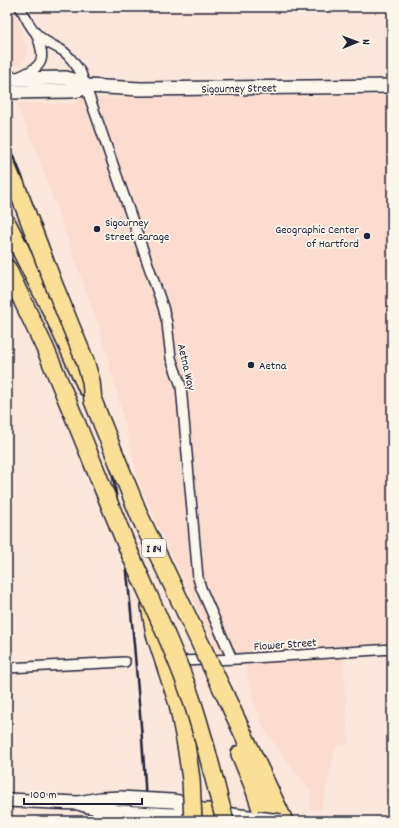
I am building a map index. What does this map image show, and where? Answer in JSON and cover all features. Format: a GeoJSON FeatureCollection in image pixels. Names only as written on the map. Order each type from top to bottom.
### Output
{"type":"FeatureCollection","features":[{"type":"Feature","properties":{"kind":"highway"},"geometry":{"type":"LineString","coordinates":[[7,163],[85,361],[91,381],[93,401]]}},
{"type":"Feature","properties":{"kind":"highway","name":"I 84"},"geometry":{"type":"LineString","coordinates":[[7,223],[75,361],[145,527],[284,821]]}},
{"type":"Feature","properties":{"kind":"highway","name":"I 84"},"geometry":{"type":"LineString","coordinates":[[7,268],[61,385],[127,546],[173,650],[191,698],[225,821]]}},
{"type":"Feature","properties":{"kind":"highway"},"geometry":{"type":"LineString","coordinates":[[7,295],[26,325],[44,346]]}},
{"type":"Feature","properties":{"kind":"highway"},"geometry":{"type":"LineString","coordinates":[[149,596],[155,634],[175,692],[185,738],[191,779],[193,821]]}},
{"type":"Feature","properties":{"kind":"highway"},"geometry":{"type":"LineString","coordinates":[[224,692],[224,704],[230,727],[254,788],[261,820]]}},
{"type":"Feature","properties":{"kind":"main road","name":"Sigourney Street"},"geometry":{"type":"LineString","coordinates":[[17,78],[66,78],[80,82],[87,86],[141,89],[392,86]]}},
{"type":"Feature","properties":{"kind":"main road","name":"Sigourney Street"},"geometry":{"type":"LineString","coordinates":[[7,92],[74,91],[87,86]]}},
{"type":"Feature","properties":{"kind":"main road"},"geometry":{"type":"LineString","coordinates":[[78,803],[100,798],[172,801],[179,802],[208,816]]}},
{"type":"Feature","properties":{"kind":"main road"},"geometry":{"type":"LineString","coordinates":[[7,800],[78,803],[107,811],[281,821]]}},
{"type":"Feature","properties":{"kind":"street"},"geometry":{"type":"LineString","coordinates":[[17,78],[39,65],[42,59],[42,50],[37,34],[20,7]]}},
{"type":"Feature","properties":{"kind":"street","name":"Aetna Way"},"geometry":{"type":"LineString","coordinates":[[37,34],[70,57],[81,73],[87,86],[165,314],[170,358],[181,386],[198,578],[200,588],[232,660]]}},
{"type":"Feature","properties":{"kind":"street","name":"Flower Street"},"geometry":{"type":"LineString","coordinates":[[179,661],[232,660],[392,649]]}},
{"type":"Feature","properties":{"kind":"street"},"geometry":{"type":"LineString","coordinates":[[7,668],[125,662]]}},
{"type":"Feature","properties":{"kind":"shaded area"},"geometry":{"type":"Polygon","coordinates":[[[7,7],[11,7],[21,28],[27,54],[26,58],[20,64],[7,65],[7,7]]]}},
{"type":"Feature","properties":{"kind":"shaded area","name":"Aetna"},"geometry":{"type":"Polygon","coordinates":[[[392,96],[392,643],[219,653],[162,535],[137,476],[125,423],[101,333],[34,145],[16,103],[77,103],[77,99],[87,98],[392,96]]]}},
{"type":"Feature","properties":{"kind":"shaded area"},"geometry":{"type":"Polygon","coordinates":[[[343,654],[348,744],[336,746],[321,810],[310,809],[312,792],[266,732],[253,698],[245,665],[343,654]]]}},
{"type":"Feature","properties":{"kind":"railway"},"geometry":{"type":"LineString","coordinates":[[7,142],[39,220],[67,299],[91,380],[110,462],[123,538],[129,589],[145,782],[146,821]]}},
{"type":"Feature","properties":{"kind":"place","name":"Sigourney Street Garage"},"geometry":{"type":"Point","coordinates":[97,229]}},
{"type":"Feature","properties":{"kind":"place","name":"Geographic Center of Hartford"},"geometry":{"type":"Point","coordinates":[367,236]}},
{"type":"Feature","properties":{"kind":"place","name":"Aetna"},"geometry":{"type":"Point","coordinates":[251,365]}}]}
